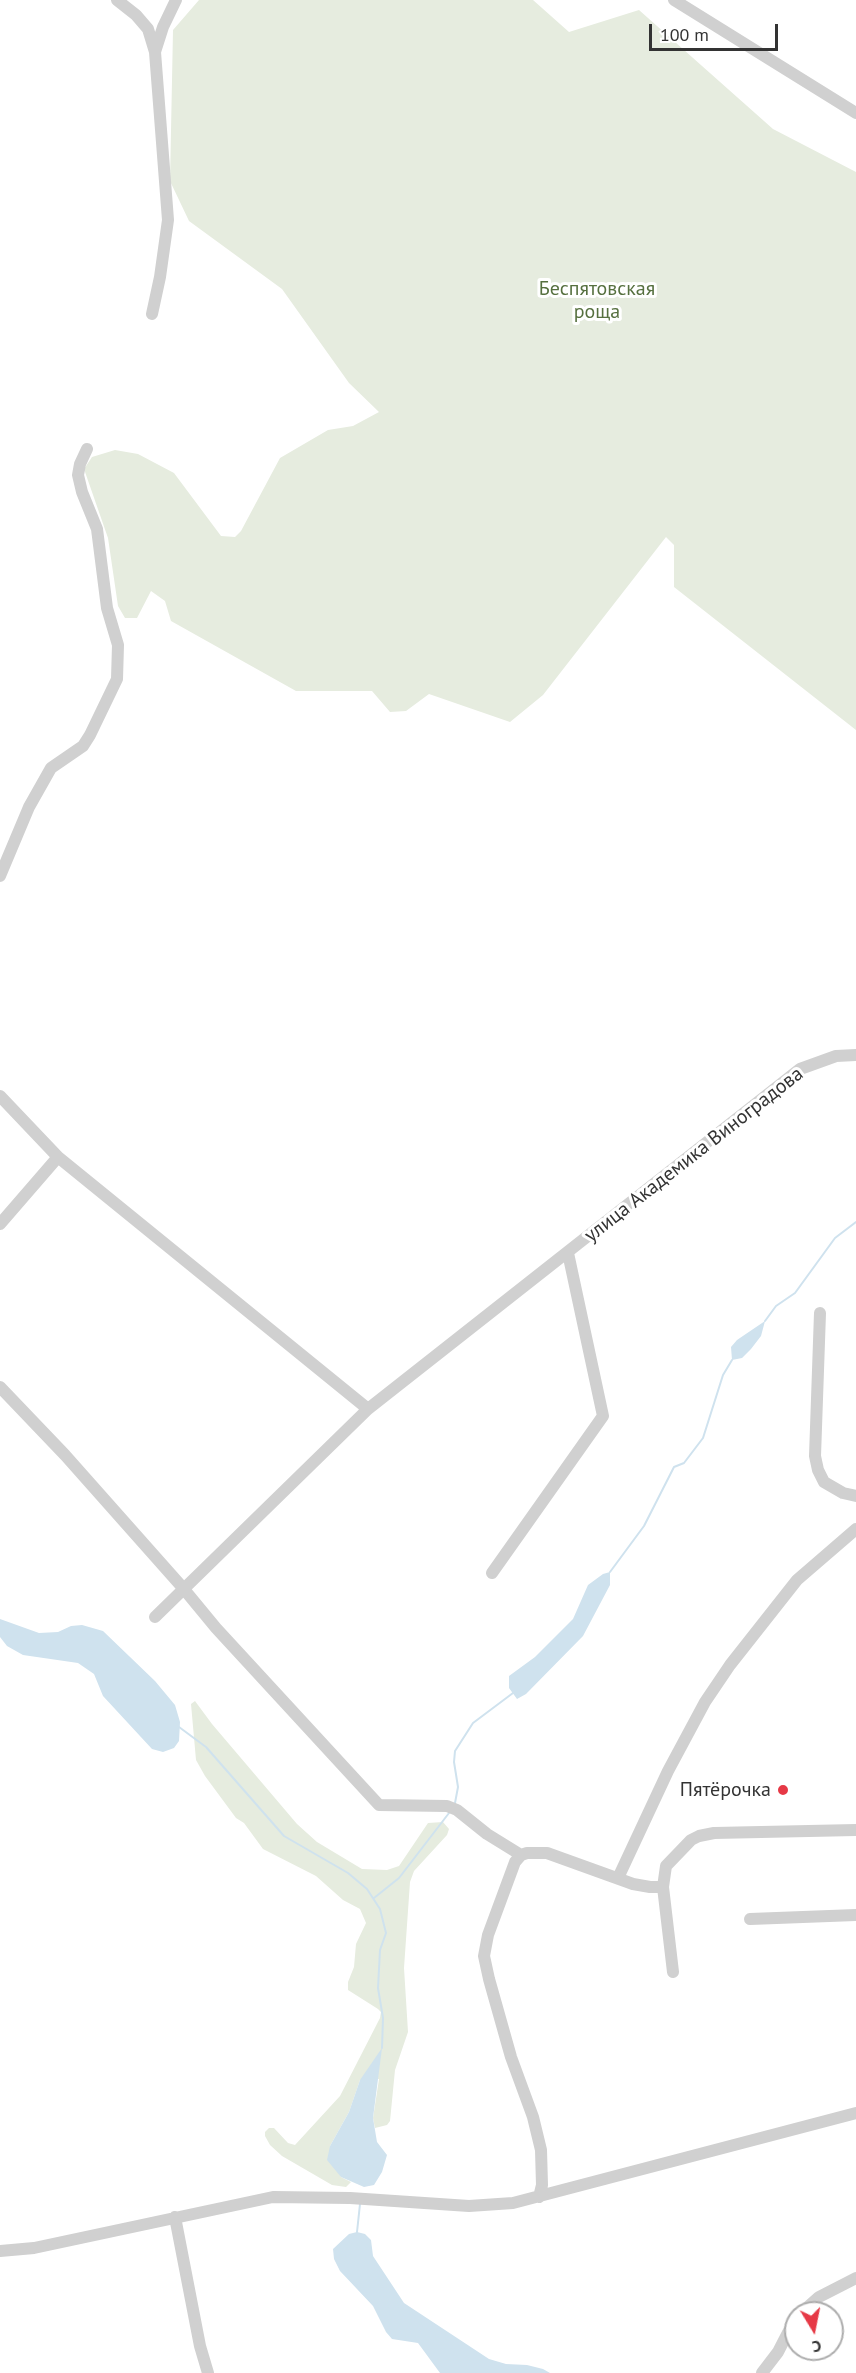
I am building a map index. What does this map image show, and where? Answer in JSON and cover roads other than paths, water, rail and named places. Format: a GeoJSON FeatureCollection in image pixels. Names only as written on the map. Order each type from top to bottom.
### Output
{"type":"FeatureCollection","features":[{"type":"Feature","properties":{"kind":"street"},"geometry":{"type":"LineString","coordinates":[[117,0],[136,15],[148,29],[155,52],[168,220],[152,314]]}},
{"type":"Feature","properties":{"kind":"street"},"geometry":{"type":"LineString","coordinates":[[155,52],[163,27],[176,0]]}},
{"type":"Feature","properties":{"kind":"street"},"geometry":{"type":"LineString","coordinates":[[674,0],[856,113]]}},
{"type":"Feature","properties":{"kind":"street"},"geometry":{"type":"LineString","coordinates":[[0,876],[29,807],[51,768],[82,746],[90,735],[117,679],[117,645],[107,608],[97,529],[82,492],[78,475],[87,449]]}},
{"type":"Feature","properties":{"kind":"street","name":"улица Академика Виноградова"},"geometry":{"type":"LineString","coordinates":[[155,1617],[368,1409],[800,1069],[836,1056],[856,1055]]}},
{"type":"Feature","properties":{"kind":"street"},"geometry":{"type":"LineString","coordinates":[[0,1096],[58,1157],[368,1409]]}},
{"type":"Feature","properties":{"kind":"street"},"geometry":{"type":"LineString","coordinates":[[0,1224],[58,1157]]}},
{"type":"Feature","properties":{"kind":"street","name":"улица Академика Виноградова"},"geometry":{"type":"LineString","coordinates":[[492,1573],[603,1416],[568,1253]]}},
{"type":"Feature","properties":{"kind":"street"},"geometry":{"type":"LineString","coordinates":[[820,1314],[815,1456],[824,1482],[843,1493],[856,1496]]}},
{"type":"Feature","properties":{"kind":"street"},"geometry":{"type":"LineString","coordinates":[[0,1387],[65,1455],[216,1628],[379,1805],[386,1807],[447,1806],[457,1810],[487,1834],[521,1855],[547,1852],[618,1878],[650,1887],[663,1887]]}},
{"type":"Feature","properties":{"kind":"street"},"geometry":{"type":"LineString","coordinates":[[618,1878],[668,1771],[705,1702],[730,1665],[798,1580],[856,1529]]}},
{"type":"Feature","properties":{"kind":"street"},"geometry":{"type":"LineString","coordinates":[[673,1972],[663,1887],[666,1866],[672,1858],[699,1836],[714,1833],[856,1830]]}},
{"type":"Feature","properties":{"kind":"street"},"geometry":{"type":"LineString","coordinates":[[521,1855],[515,1862],[488,1935],[484,1956],[508,2046],[533,2117],[538,2139],[542,2185],[539,2197]]}},
{"type":"Feature","properties":{"kind":"street"},"geometry":{"type":"LineString","coordinates":[[750,1919],[856,1915]]}},
{"type":"Feature","properties":{"kind":"street"},"geometry":{"type":"LineString","coordinates":[[0,2251],[34,2248],[273,2197],[350,2198],[492,2206],[539,2197],[856,2113]]}},
{"type":"Feature","properties":{"kind":"street"},"geometry":{"type":"LineString","coordinates":[[175,2217],[200,2346],[208,2373]]}},
{"type":"Feature","properties":{"kind":"street"},"geometry":{"type":"LineString","coordinates":[[814,2301],[856,2278]]}},
{"type":"Feature","properties":{"kind":"street"},"geometry":{"type":"LineString","coordinates":[[762,2373],[784,2340]]}},
{"type":"Feature","properties":{"kind":"water"},"geometry":{"type":"Polygon","coordinates":[[[765,1321],[761,1336],[751,1349],[742,1358],[732,1360],[731,1347],[737,1340],[765,1321]]]}},
{"type":"Feature","properties":{"kind":"water"},"geometry":{"type":"Polygon","coordinates":[[[610,1572],[610,1585],[583,1636],[526,1694],[517,1699],[509,1688],[509,1676],[535,1657],[573,1619],[588,1585],[603,1574],[610,1572]]]}},
{"type":"Feature","properties":{"kind":"water"},"geometry":{"type":"Polygon","coordinates":[[[0,1619],[39,1633],[58,1632],[71,1626],[82,1625],[103,1631],[155,1681],[175,1705],[180,1722],[179,1741],[174,1748],[163,1752],[152,1749],[103,1696],[94,1674],[78,1663],[23,1655],[7,1646],[0,1637],[0,1619]]]}},
{"type":"Feature","properties":{"kind":"water"},"geometry":{"type":"Polygon","coordinates":[[[382,2048],[373,2118],[377,2142],[387,2155],[382,2172],[374,2185],[364,2187],[341,2177],[327,2160],[330,2146],[349,2112],[360,2080],[382,2048]]]}},
{"type":"Feature","properties":{"kind":"water"},"geometry":{"type":"Polygon","coordinates":[[[357,2232],[365,2234],[371,2240],[373,2256],[404,2303],[489,2359],[506,2364],[527,2365],[550,2373],[440,2373],[418,2343],[392,2339],[373,2306],[340,2271],[334,2259],[333,2249],[349,2234],[357,2232]]]}},
{"type":"Feature","properties":{"kind":"waterway"},"geometry":{"type":"LineString","coordinates":[[765,1321],[776,1306],[795,1293],[835,1238],[856,1222]]}},
{"type":"Feature","properties":{"kind":"waterway"},"geometry":{"type":"LineString","coordinates":[[610,1572],[644,1526],[674,1467],[684,1463],[703,1438],[723,1375],[732,1360]]}},
{"type":"Feature","properties":{"kind":"waterway"},"geometry":{"type":"LineString","coordinates":[[455,1803],[458,1787],[454,1762],[455,1751],[473,1723],[513,1693]]}},
{"type":"Feature","properties":{"kind":"waterway"},"geometry":{"type":"LineString","coordinates":[[179,1727],[206,1747],[284,1836],[348,1873],[367,1889],[380,1909],[386,1933],[380,1950],[378,1988],[383,2018],[382,2048]]}},
{"type":"Feature","properties":{"kind":"waterway"},"geometry":{"type":"LineString","coordinates":[[374,1898],[399,1878],[449,1813]]}},
{"type":"Feature","properties":{"kind":"waterway"},"geometry":{"type":"LineString","coordinates":[[357,2232],[360,2204]]}},
{"type":"Feature","properties":{"kind":"place","name":"Пятёрочка"},"geometry":{"type":"Point","coordinates":[783,1790]}},
{"type":"Feature","properties":{"kind":"park label","name":"Беспятовская роща"},"geometry":{"type":"Point","coordinates":[597,300]}}]}
